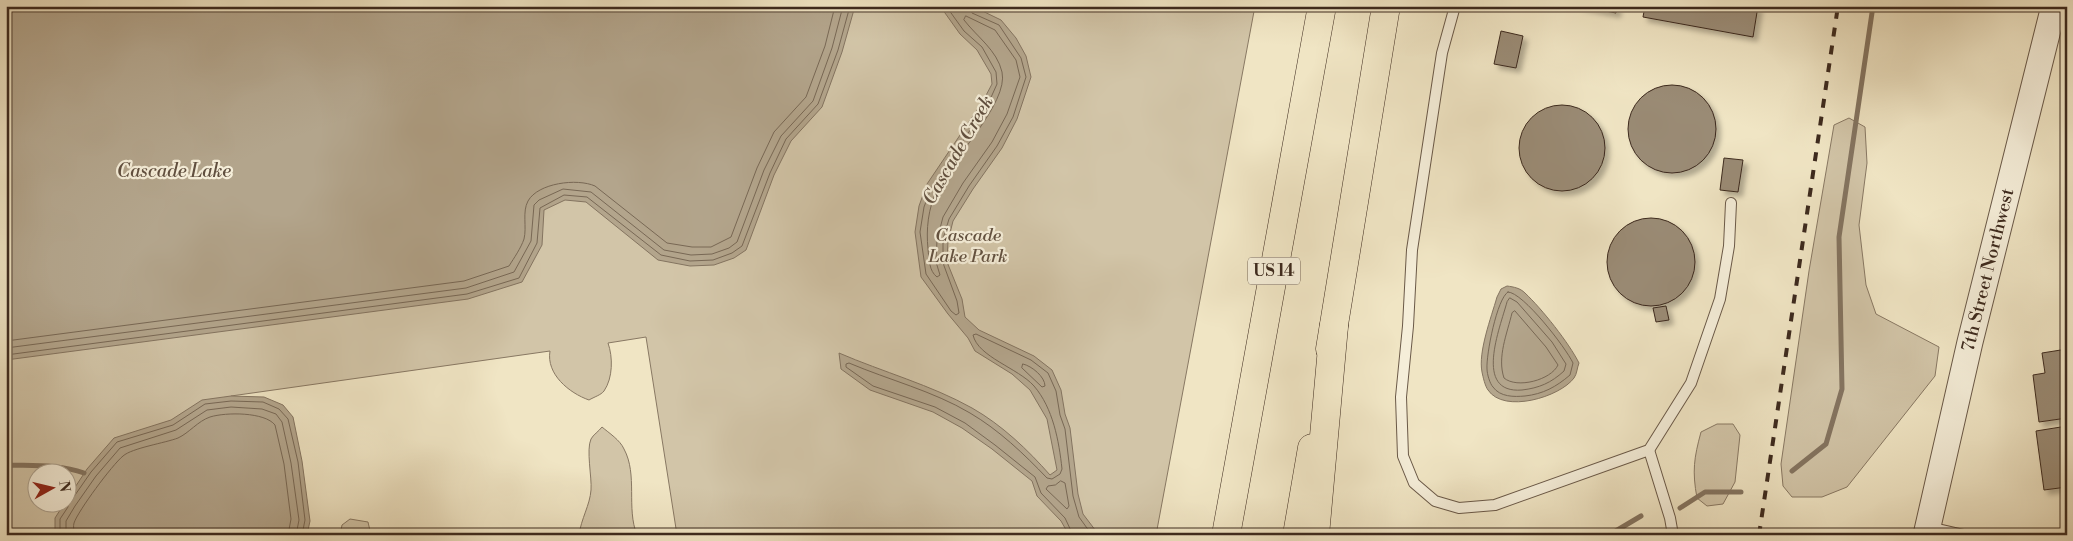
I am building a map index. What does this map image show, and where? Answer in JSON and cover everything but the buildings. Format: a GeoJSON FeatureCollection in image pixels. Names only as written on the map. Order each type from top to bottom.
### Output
{"type":"FeatureCollection","features":[{"type":"Feature","properties":{"kind":"highway","name":"US 14"},"geometry":{"type":"LineString","coordinates":[[1226,535],[1322,6]]}},
{"type":"Feature","properties":{"kind":"highway"},"geometry":{"type":"LineString","coordinates":[[1297,535],[1334,326],[1386,6]]}},
{"type":"Feature","properties":{"kind":"highway"},"geometry":{"type":"LineString","coordinates":[[1314,535],[1334,326]]}},
{"type":"Feature","properties":{"kind":"street","name":"7th Street Northwest"},"geometry":{"type":"LineString","coordinates":[[1926,530],[1970,342],[2054,6]]}},
{"type":"Feature","properties":{"kind":"lane"},"geometry":{"type":"LineString","coordinates":[[1455,6],[1442,53],[1412,250],[1408,326],[1401,397],[1403,456],[1414,483],[1436,501],[1460,508],[1495,505],[1649,450],[1692,383],[1720,300],[1729,246],[1731,203]]}},
{"type":"Feature","properties":{"kind":"lane"},"geometry":{"type":"LineString","coordinates":[[1649,450],[1670,518],[1673,535]]}},
{"type":"Feature","properties":{"kind":"lane"},"geometry":{"type":"LineString","coordinates":[[1926,530],[1964,535]]}},
{"type":"Feature","properties":{"kind":"green space","name":"Cascade Lake Park"},"geometry":{"type":"Polygon","coordinates":[[[6,6],[1255,6],[1156,535],[677,535],[646,337],[608,343],[611,355],[611,374],[607,386],[603,392],[589,400],[574,393],[560,382],[552,367],[550,351],[231,396],[180,535],[6,535],[6,6]]]}},
{"type":"Feature","properties":{"kind":"green space"},"geometry":{"type":"Polygon","coordinates":[[[1849,118],[1865,127],[1867,163],[1859,225],[1866,285],[1876,314],[1939,347],[1935,376],[1847,487],[1822,497],[1792,497],[1783,486],[1781,464],[1809,271],[1834,125],[1849,118]]]}},
{"type":"Feature","properties":{"kind":"green space"},"geometry":{"type":"Polygon","coordinates":[[[1717,424],[1733,424],[1740,435],[1735,482],[1723,504],[1707,506],[1697,498],[1694,472],[1695,457],[1701,432],[1717,424]]]}},
{"type":"Feature","properties":{"kind":"green space"},"geometry":{"type":"Polygon","coordinates":[[[602,427],[620,443],[628,459],[632,514],[637,535],[579,535],[591,490],[590,444],[592,437],[602,427]]]}},
{"type":"Feature","properties":{"kind":"green space"},"geometry":{"type":"Polygon","coordinates":[[[350,519],[368,522],[371,535],[340,535],[342,525],[350,519]]]}},
{"type":"Feature","properties":{"kind":"water","name":"Cascade Lake"},"geometry":{"type":"Polygon","coordinates":[[[6,6],[855,6],[842,52],[822,107],[791,141],[774,175],[746,250],[734,258],[714,265],[690,266],[658,260],[586,202],[565,200],[544,210],[542,245],[522,282],[468,299],[6,360],[6,6]]]}},
{"type":"Feature","properties":{"kind":"water","name":"Cascade Creek"},"geometry":{"type":"Polygon","coordinates":[[[940,6],[972,6],[1001,20],[1016,38],[1026,56],[1031,77],[1017,119],[1002,148],[953,221],[948,241],[947,262],[962,299],[965,317],[979,330],[1034,356],[1052,370],[1061,390],[1065,414],[1070,428],[1078,494],[1083,514],[1099,535],[1069,535],[1061,521],[1037,496],[1032,481],[992,449],[962,428],[933,412],[870,390],[841,369],[839,353],[956,400],[972,408],[1004,430],[1024,447],[1050,475],[1057,470],[1047,419],[1030,390],[1012,374],[975,351],[968,338],[921,277],[915,232],[919,206],[927,184],[983,101],[992,84],[991,74],[977,50],[960,34],[940,6]]]}},
{"type":"Feature","properties":{"kind":"water"},"geometry":{"type":"Polygon","coordinates":[[[1507,286],[1521,290],[1532,300],[1562,336],[1579,363],[1575,376],[1567,385],[1557,391],[1532,400],[1506,401],[1496,397],[1488,390],[1482,372],[1483,345],[1497,297],[1501,289],[1507,286]]]}},
{"type":"Feature","properties":{"kind":"water"},"geometry":{"type":"Polygon","coordinates":[[[231,396],[264,397],[283,405],[293,417],[302,461],[310,521],[307,535],[55,535],[55,518],[58,514],[78,514],[78,483],[87,469],[114,438],[171,420],[202,400],[231,396]]]}},
{"type":"Feature","properties":{"kind":"waterway"},"geometry":{"type":"LineString","coordinates":[[1792,471],[1826,444],[1842,389],[1839,237],[1873,6]]}},
{"type":"Feature","properties":{"kind":"waterway"},"geometry":{"type":"LineString","coordinates":[[6,465],[55,467],[84,473]]}},
{"type":"Feature","properties":{"kind":"waterway"},"geometry":{"type":"LineString","coordinates":[[1680,508],[1705,492],[1741,492]]}},
{"type":"Feature","properties":{"kind":"waterway"},"geometry":{"type":"LineString","coordinates":[[1609,535],[1641,516]]}},
{"type":"Feature","properties":{"kind":"railway"},"geometry":{"type":"LineString","coordinates":[[1759,535],[1838,6]]}}]}
